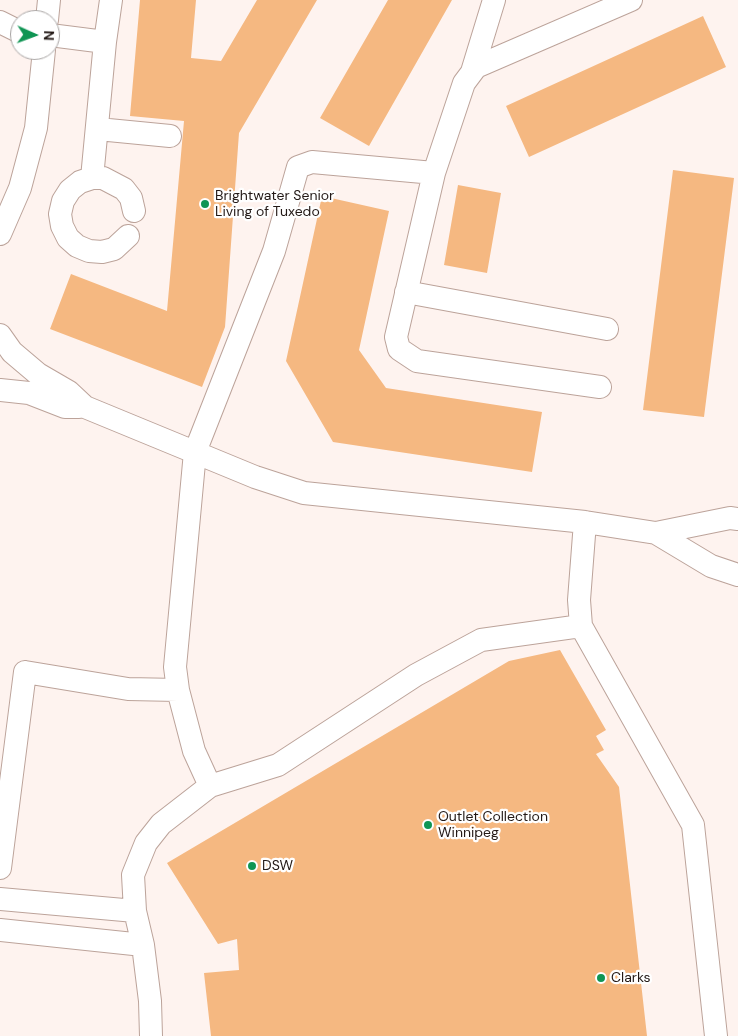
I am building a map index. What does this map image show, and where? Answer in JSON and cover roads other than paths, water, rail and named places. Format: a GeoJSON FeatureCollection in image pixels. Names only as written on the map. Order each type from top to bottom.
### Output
{"type":"FeatureCollection","features":[{"type":"Feature","properties":{"kind":"street"},"geometry":{"type":"LineString","coordinates":[[92,178],[105,42],[111,0]]}},
{"type":"Feature","properties":{"kind":"street"},"geometry":{"type":"LineString","coordinates":[[472,72],[494,0]]}},
{"type":"Feature","properties":{"kind":"street"},"geometry":{"type":"LineString","coordinates":[[600,387],[416,361],[399,349],[396,337],[434,173],[464,83],[476,66],[631,0]]}},
{"type":"Feature","properties":{"kind":"street"},"geometry":{"type":"LineString","coordinates":[[60,37],[105,42]]}},
{"type":"Feature","properties":{"kind":"street"},"geometry":{"type":"LineString","coordinates":[[2,225],[20,188],[36,128],[43,60]]}},
{"type":"Feature","properties":{"kind":"street"},"geometry":{"type":"LineString","coordinates":[[98,129],[170,136]]}},
{"type":"Feature","properties":{"kind":"street"},"geometry":{"type":"LineString","coordinates":[[210,786],[194,751],[178,690],[175,668],[195,452],[274,251],[298,167],[312,162],[434,173]]}},
{"type":"Feature","properties":{"kind":"street"},"geometry":{"type":"LineString","coordinates":[[128,236],[114,249],[102,252],[89,251],[77,246],[68,238],[61,220],[63,201],[70,190],[80,182],[92,178],[104,178],[124,189],[131,198],[134,211]]}},
{"type":"Feature","properties":{"kind":"street"},"geometry":{"type":"LineString","coordinates":[[406,292],[607,329]]}},
{"type":"Feature","properties":{"kind":"street"},"geometry":{"type":"LineString","coordinates":[[0,335],[12,352],[38,374],[69,392],[85,407],[255,477],[304,493],[585,522],[656,533],[730,518],[738,519]]}},
{"type":"Feature","properties":{"kind":"street"},"geometry":{"type":"LineString","coordinates":[[0,390],[29,393],[65,407],[85,407]]}},
{"type":"Feature","properties":{"kind":"street"},"geometry":{"type":"LineString","coordinates":[[585,522],[579,600],[581,626],[693,825],[716,1036]]}},
{"type":"Feature","properties":{"kind":"street"},"geometry":{"type":"LineString","coordinates":[[656,533],[711,566],[738,575]]}},
{"type":"Feature","properties":{"kind":"street"},"geometry":{"type":"LineString","coordinates":[[151,1036],[150,1001],[143,945],[135,911],[133,875],[146,842],[161,824],[210,786],[278,765],[416,675],[481,640],[581,626]]}},
{"type":"Feature","properties":{"kind":"street"},"geometry":{"type":"LineString","coordinates":[[0,868],[25,672],[128,689],[178,690]]}},
{"type":"Feature","properties":{"kind":"street"},"geometry":{"type":"LineString","coordinates":[[0,899],[135,911]]}},
{"type":"Feature","properties":{"kind":"street"},"geometry":{"type":"LineString","coordinates":[[0,930],[143,945]]}},
{"type":"Feature","properties":{"kind":"place","name":"Brightwater Senior Living of Tuxedo"},"geometry":{"type":"Point","coordinates":[205,204]}},
{"type":"Feature","properties":{"kind":"place","name":"Outlet Collection Winnipeg"},"geometry":{"type":"Point","coordinates":[428,825]}},
{"type":"Feature","properties":{"kind":"place","name":"DSW"},"geometry":{"type":"Point","coordinates":[252,866]}},
{"type":"Feature","properties":{"kind":"place","name":"Clarks"},"geometry":{"type":"Point","coordinates":[601,978]}}]}
